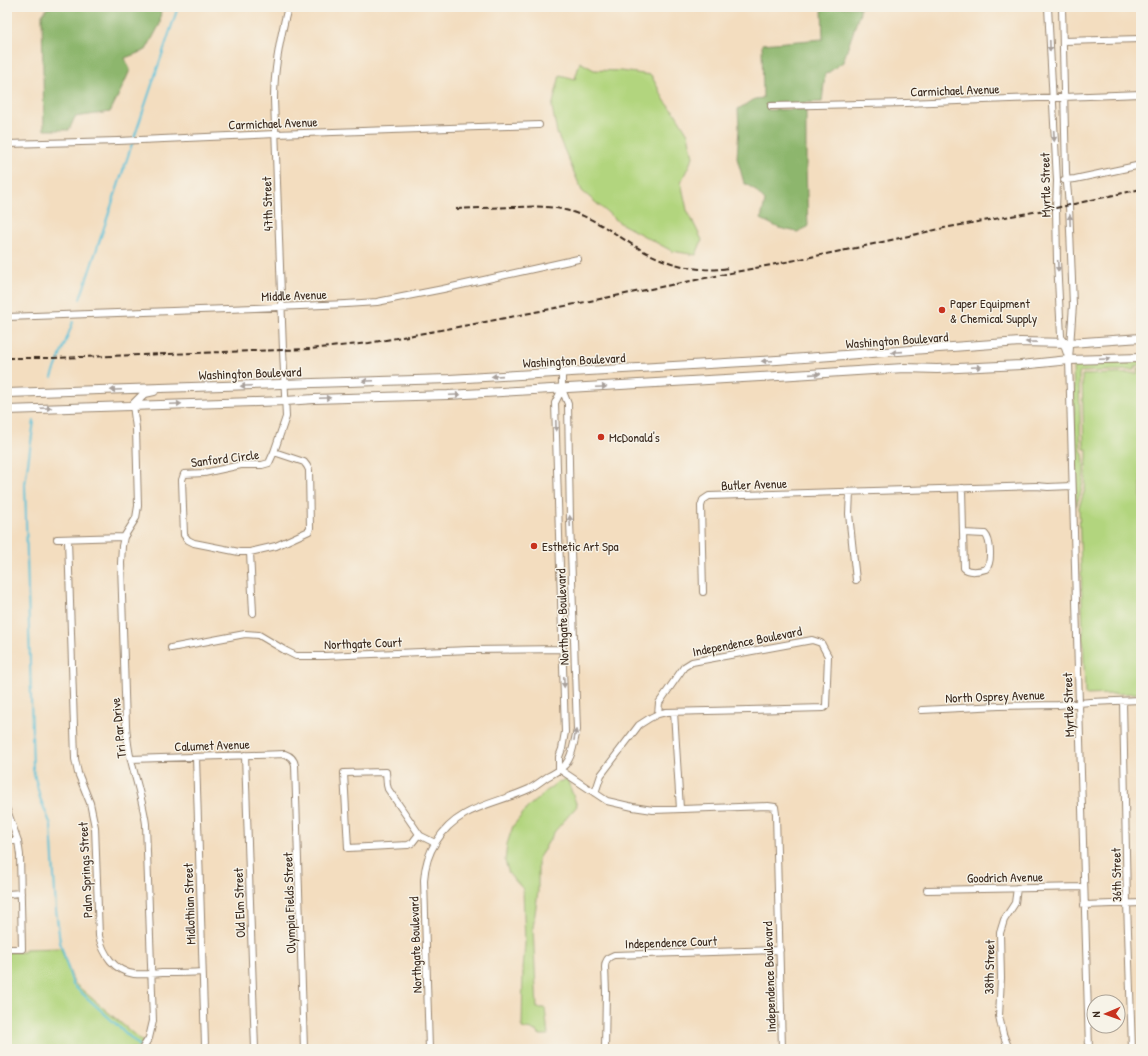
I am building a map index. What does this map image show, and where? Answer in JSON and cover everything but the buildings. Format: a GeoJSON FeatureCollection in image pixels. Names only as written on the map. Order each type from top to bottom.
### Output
{"type":"FeatureCollection","features":[{"type":"Feature","properties":{"kind":"main road","name":"Washington Boulevard"},"geometry":{"type":"LineString","coordinates":[[7,394],[449,379],[785,360],[1020,342],[1067,343],[1141,338]]}},
{"type":"Feature","properties":{"kind":"main road"},"geometry":{"type":"LineString","coordinates":[[7,410],[448,395],[904,368],[937,369],[1021,365],[1069,360],[1141,358]]}},
{"type":"Feature","properties":{"kind":"main road"},"geometry":{"type":"LineString","coordinates":[[133,405],[143,395],[150,392],[216,389],[224,386]]}},
{"type":"Feature","properties":{"kind":"main road"},"geometry":{"type":"LineString","coordinates":[[7,398],[33,396],[44,392]]}},
{"type":"Feature","properties":{"kind":"street","name":"47th Street"},"geometry":{"type":"LineString","coordinates":[[286,401],[274,99],[275,68],[281,33],[288,7]]}},
{"type":"Feature","properties":{"kind":"street","name":"Myrtle Street"},"geometry":{"type":"LineString","coordinates":[[1048,7],[1057,181],[1057,261],[1061,336],[1067,343]]}},
{"type":"Feature","properties":{"kind":"street","name":"Myrtle Street"},"geometry":{"type":"LineString","coordinates":[[1062,7],[1067,180],[1073,305],[1067,343],[1069,360],[1089,1049]]}},
{"type":"Feature","properties":{"kind":"street"},"geometry":{"type":"LineString","coordinates":[[1063,41],[1141,39]]}},
{"type":"Feature","properties":{"kind":"street","name":"Carmichael Avenue"},"geometry":{"type":"LineString","coordinates":[[771,106],[906,103],[1141,94]]}},
{"type":"Feature","properties":{"kind":"street","name":"Carmichael Avenue"},"geometry":{"type":"LineString","coordinates":[[7,144],[539,125]]}},
{"type":"Feature","properties":{"kind":"street"},"geometry":{"type":"LineString","coordinates":[[1057,181],[1141,166]]}},
{"type":"Feature","properties":{"kind":"street","name":"Middle Avenue"},"geometry":{"type":"LineString","coordinates":[[7,317],[378,302],[578,259]]}},
{"type":"Feature","properties":{"kind":"street","name":"Northgate Boulevard"},"geometry":{"type":"LineString","coordinates":[[429,1049],[424,880],[427,859],[444,830],[460,816],[530,788],[565,764],[571,754],[577,730],[570,520],[568,404],[562,389],[562,372]]}},
{"type":"Feature","properties":{"kind":"street","name":"Northgate Boulevard"},"geometry":{"type":"LineString","coordinates":[[559,769],[559,757],[566,732],[555,403],[562,389]]}},
{"type":"Feature","properties":{"kind":"street","name":"Sanford Circle"},"geometry":{"type":"LineString","coordinates":[[274,452],[301,461],[309,470],[309,531],[276,546],[250,552],[240,552],[194,543],[185,538],[184,474],[204,473],[241,465],[266,464],[271,460],[286,417],[286,401]]}},
{"type":"Feature","properties":{"kind":"street","name":"Tri Par Drive"},"geometry":{"type":"LineString","coordinates":[[133,405],[136,428],[138,506],[136,518],[124,537],[122,546],[121,574],[126,726],[131,759],[143,801],[146,824],[152,1021],[147,1042],[142,1049]]}},
{"type":"Feature","properties":{"kind":"street","name":"Butler Avenue"},"geometry":{"type":"LineString","coordinates":[[703,592],[702,506],[703,500],[709,496],[1072,486]]}},
{"type":"Feature","properties":{"kind":"street"},"geometry":{"type":"LineString","coordinates":[[962,488],[963,533],[964,568],[966,571],[986,569],[989,564],[990,557],[987,536],[985,534],[963,533]]}},
{"type":"Feature","properties":{"kind":"street"},"geometry":{"type":"LineString","coordinates":[[850,492],[849,514],[856,580]]}},
{"type":"Feature","properties":{"kind":"street"},"geometry":{"type":"LineString","coordinates":[[57,539],[124,537]]}},
{"type":"Feature","properties":{"kind":"street","name":"Palm Springs Street"},"geometry":{"type":"LineString","coordinates":[[68,539],[76,759],[78,773],[90,803],[95,827],[99,936],[104,951],[109,959],[122,970],[134,974],[202,972]]}},
{"type":"Feature","properties":{"kind":"street"},"geometry":{"type":"LineString","coordinates":[[250,552],[253,613]]}},
{"type":"Feature","properties":{"kind":"street","name":"Northgate Court"},"geometry":{"type":"LineString","coordinates":[[171,648],[245,634],[259,635],[286,652],[296,656],[470,650],[563,649]]}},
{"type":"Feature","properties":{"kind":"street","name":"Independence Boulevard"},"geometry":{"type":"LineString","coordinates":[[595,793],[601,775],[639,725],[658,714],[666,712],[824,708],[826,706],[827,653],[821,643],[812,640],[692,662],[684,667],[659,703],[658,714]]}},
{"type":"Feature","properties":{"kind":"street","name":"North Osprey Avenue"},"geometry":{"type":"LineString","coordinates":[[922,710],[1058,705],[1141,700]]}},
{"type":"Feature","properties":{"kind":"street","name":"36th Street"},"geometry":{"type":"LineString","coordinates":[[1123,701],[1127,903],[1132,1049]]}},
{"type":"Feature","properties":{"kind":"street"},"geometry":{"type":"LineString","coordinates":[[674,712],[680,809]]}},
{"type":"Feature","properties":{"kind":"street","name":"Calumet Avenue"},"geometry":{"type":"LineString","coordinates":[[131,759],[285,754],[292,757]]}},
{"type":"Feature","properties":{"kind":"street","name":"Old Elm Street"},"geometry":{"type":"LineString","coordinates":[[245,756],[255,1049]]}},
{"type":"Feature","properties":{"kind":"street","name":"Midlothian Street"},"geometry":{"type":"LineString","coordinates":[[196,757],[202,972],[205,1045],[207,1049]]}},
{"type":"Feature","properties":{"kind":"street","name":"Olympia Fields Street"},"geometry":{"type":"LineString","coordinates":[[292,757],[296,765],[304,1049]]}},
{"type":"Feature","properties":{"kind":"street","name":"Independence Boulevard"},"geometry":{"type":"LineString","coordinates":[[559,769],[607,800],[633,807],[653,810],[775,807],[782,1049]]}},
{"type":"Feature","properties":{"kind":"street"},"geometry":{"type":"LineString","coordinates":[[419,834],[412,843],[408,845],[348,848],[344,773],[386,772],[388,789],[419,834],[435,843]]}},
{"type":"Feature","properties":{"kind":"street"},"geometry":{"type":"LineString","coordinates":[[7,810],[18,841],[20,855],[22,949],[7,949]]}},
{"type":"Feature","properties":{"kind":"street"},"geometry":{"type":"LineString","coordinates":[[7,841],[18,841]]}},
{"type":"Feature","properties":{"kind":"street","name":"Goodrich Avenue"},"geometry":{"type":"LineString","coordinates":[[927,890],[1084,887]]}},
{"type":"Feature","properties":{"kind":"street","name":"38th Street"},"geometry":{"type":"LineString","coordinates":[[1009,1049],[1003,1034],[999,1016],[1001,978],[1000,933],[1004,920],[1015,903],[1017,888]]}},
{"type":"Feature","properties":{"kind":"street"},"geometry":{"type":"LineString","coordinates":[[7,894],[21,893]]}},
{"type":"Feature","properties":{"kind":"street"},"geometry":{"type":"LineString","coordinates":[[1084,905],[1141,903]]}},
{"type":"Feature","properties":{"kind":"street","name":"Independence Court"},"geometry":{"type":"LineString","coordinates":[[605,1049],[605,963],[610,956],[780,950]]}},
{"type":"Feature","properties":{"kind":"green space"},"geometry":{"type":"Polygon","coordinates":[[[48,7],[161,7],[160,24],[146,50],[125,58],[130,70],[110,112],[75,117],[69,130],[44,130],[42,15],[48,7]]]}},
{"type":"Feature","properties":{"kind":"green space"},"geometry":{"type":"Polygon","coordinates":[[[822,7],[860,7],[860,12],[843,62],[825,75],[822,102],[767,104],[768,110],[806,109],[808,227],[797,232],[779,228],[761,219],[765,201],[754,189],[744,183],[737,158],[739,128],[738,109],[755,99],[763,98],[762,44],[823,39],[822,7]]]}},
{"type":"Feature","properties":{"kind":"green space"},"geometry":{"type":"Polygon","coordinates":[[[580,62],[594,70],[621,71],[651,75],[665,101],[675,113],[688,134],[693,157],[681,182],[687,210],[702,240],[696,255],[672,251],[620,223],[582,191],[557,133],[552,107],[560,75],[575,79],[580,62]]]}},
{"type":"Feature","properties":{"kind":"green space"},"geometry":{"type":"Polygon","coordinates":[[[1141,361],[1141,365],[1136,366],[1135,370],[1081,372],[1079,374],[1081,450],[1084,457],[1084,467],[1082,490],[1076,506],[1073,363],[1141,361]]]}},
{"type":"Feature","properties":{"kind":"green space"},"geometry":{"type":"Polygon","coordinates":[[[1138,368],[1141,368],[1141,693],[1085,695],[1079,507],[1085,489],[1087,449],[1084,449],[1082,375],[1138,373],[1138,368]]]}},
{"type":"Feature","properties":{"kind":"green space"},"geometry":{"type":"Polygon","coordinates":[[[567,779],[577,806],[555,831],[538,859],[538,892],[533,928],[537,1008],[545,1008],[548,1035],[540,1035],[536,1031],[522,1028],[525,944],[523,889],[509,874],[505,861],[507,844],[513,826],[529,806],[556,783],[567,779]]]}},
{"type":"Feature","properties":{"kind":"green space"},"geometry":{"type":"Polygon","coordinates":[[[61,948],[74,983],[143,1042],[138,1049],[7,1049],[7,952],[25,952],[25,949],[61,948]]]}},
{"type":"Feature","properties":{"kind":"waterway"},"geometry":{"type":"LineString","coordinates":[[80,299],[178,7]]}},
{"type":"Feature","properties":{"kind":"waterway"},"geometry":{"type":"LineString","coordinates":[[52,377],[73,322]]}},
{"type":"Feature","properties":{"kind":"waterway"},"geometry":{"type":"LineString","coordinates":[[34,421],[25,484],[33,769],[40,798],[51,825],[56,910],[60,942],[73,985],[141,1047]]}},
{"type":"Feature","properties":{"kind":"railway"},"geometry":{"type":"LineString","coordinates":[[7,358],[53,358],[310,349],[369,343],[485,322],[856,248],[944,228],[1056,208],[1141,189]]}},
{"type":"Feature","properties":{"kind":"railway"},"geometry":{"type":"LineString","coordinates":[[456,209],[531,207],[558,208],[586,217],[640,249],[671,263],[705,269],[728,268]]}},
{"type":"Feature","properties":{"kind":"place","name":"Paper Equipment & Chemical Supply"},"geometry":{"type":"Point","coordinates":[942,310]}},
{"type":"Feature","properties":{"kind":"place","name":"McDonald's"},"geometry":{"type":"Point","coordinates":[601,437]}},
{"type":"Feature","properties":{"kind":"place","name":"Esthetic Art Spa"},"geometry":{"type":"Point","coordinates":[534,546]}}]}
